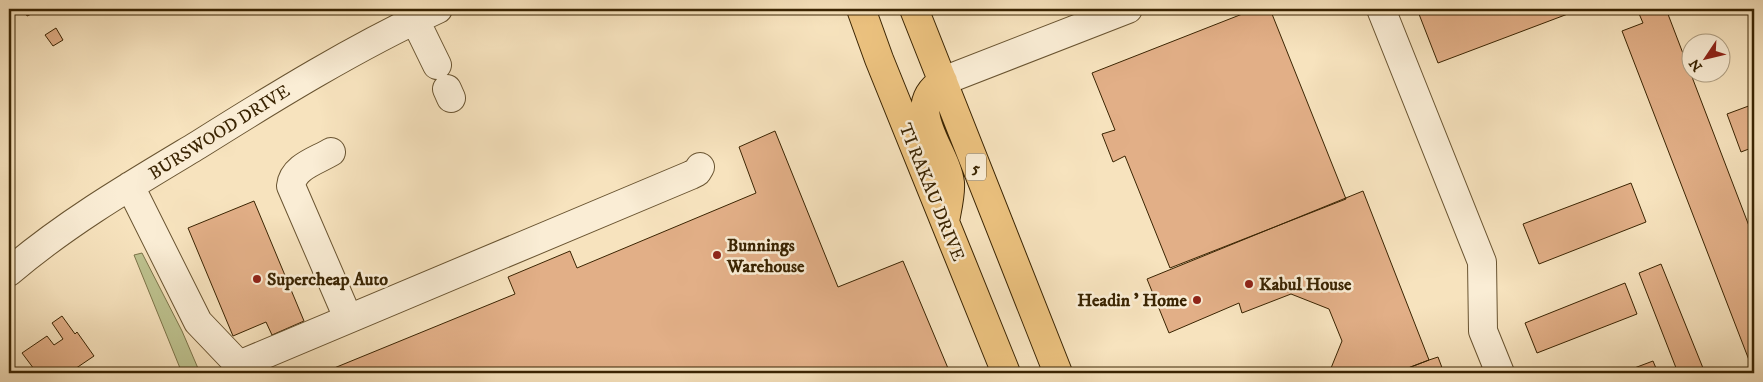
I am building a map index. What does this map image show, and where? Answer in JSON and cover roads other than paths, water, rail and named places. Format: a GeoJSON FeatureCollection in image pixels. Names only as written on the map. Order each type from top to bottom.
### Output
{"type":"FeatureCollection","features":[{"type":"Feature","properties":{"kind":"main road","name":"TI RAKAU DRIVE"},"geometry":{"type":"LineString","coordinates":[[861,9],[879,59],[1006,373]]}},
{"type":"Feature","properties":{"kind":"main road","name":"5"},"geometry":{"type":"LineString","coordinates":[[914,9],[1058,373]]}},
{"type":"Feature","properties":{"kind":"main road"},"geometry":{"type":"LineString","coordinates":[[943,81],[928,94],[924,107],[926,120],[950,182],[945,223]]}},
{"type":"Feature","properties":{"kind":"street"},"geometry":{"type":"LineString","coordinates":[[943,81],[1128,9]]}},
{"type":"Feature","properties":{"kind":"street"},"geometry":{"type":"LineString","coordinates":[[1381,9],[1482,262],[1483,331],[1500,373]]}},
{"type":"Feature","properties":{"kind":"street"},"geometry":{"type":"LineString","coordinates":[[427,14],[445,84]]}},
{"type":"Feature","properties":{"kind":"street","name":"BURSWOOD DRIVE"},"geometry":{"type":"LineString","coordinates":[[9,272],[58,234],[130,186],[347,54],[427,14]]}},
{"type":"Feature","properties":{"kind":"street"},"geometry":{"type":"LineString","coordinates":[[331,152],[297,171],[291,186],[348,318]]}},
{"type":"Feature","properties":{"kind":"street"},"geometry":{"type":"LineString","coordinates":[[130,186],[198,322],[241,369],[348,318],[691,175],[700,168]]}},
{"type":"Feature","properties":{"kind":"place","name":"Bunnings Warehouse"},"geometry":{"type":"Point","coordinates":[717,255]}},
{"type":"Feature","properties":{"kind":"place","name":"Supercheap Auto"},"geometry":{"type":"Point","coordinates":[257,279]}},
{"type":"Feature","properties":{"kind":"place","name":"Kabul House"},"geometry":{"type":"Point","coordinates":[1249,284]}},
{"type":"Feature","properties":{"kind":"place","name":"Headin ' Home"},"geometry":{"type":"Point","coordinates":[1197,300]}}]}
